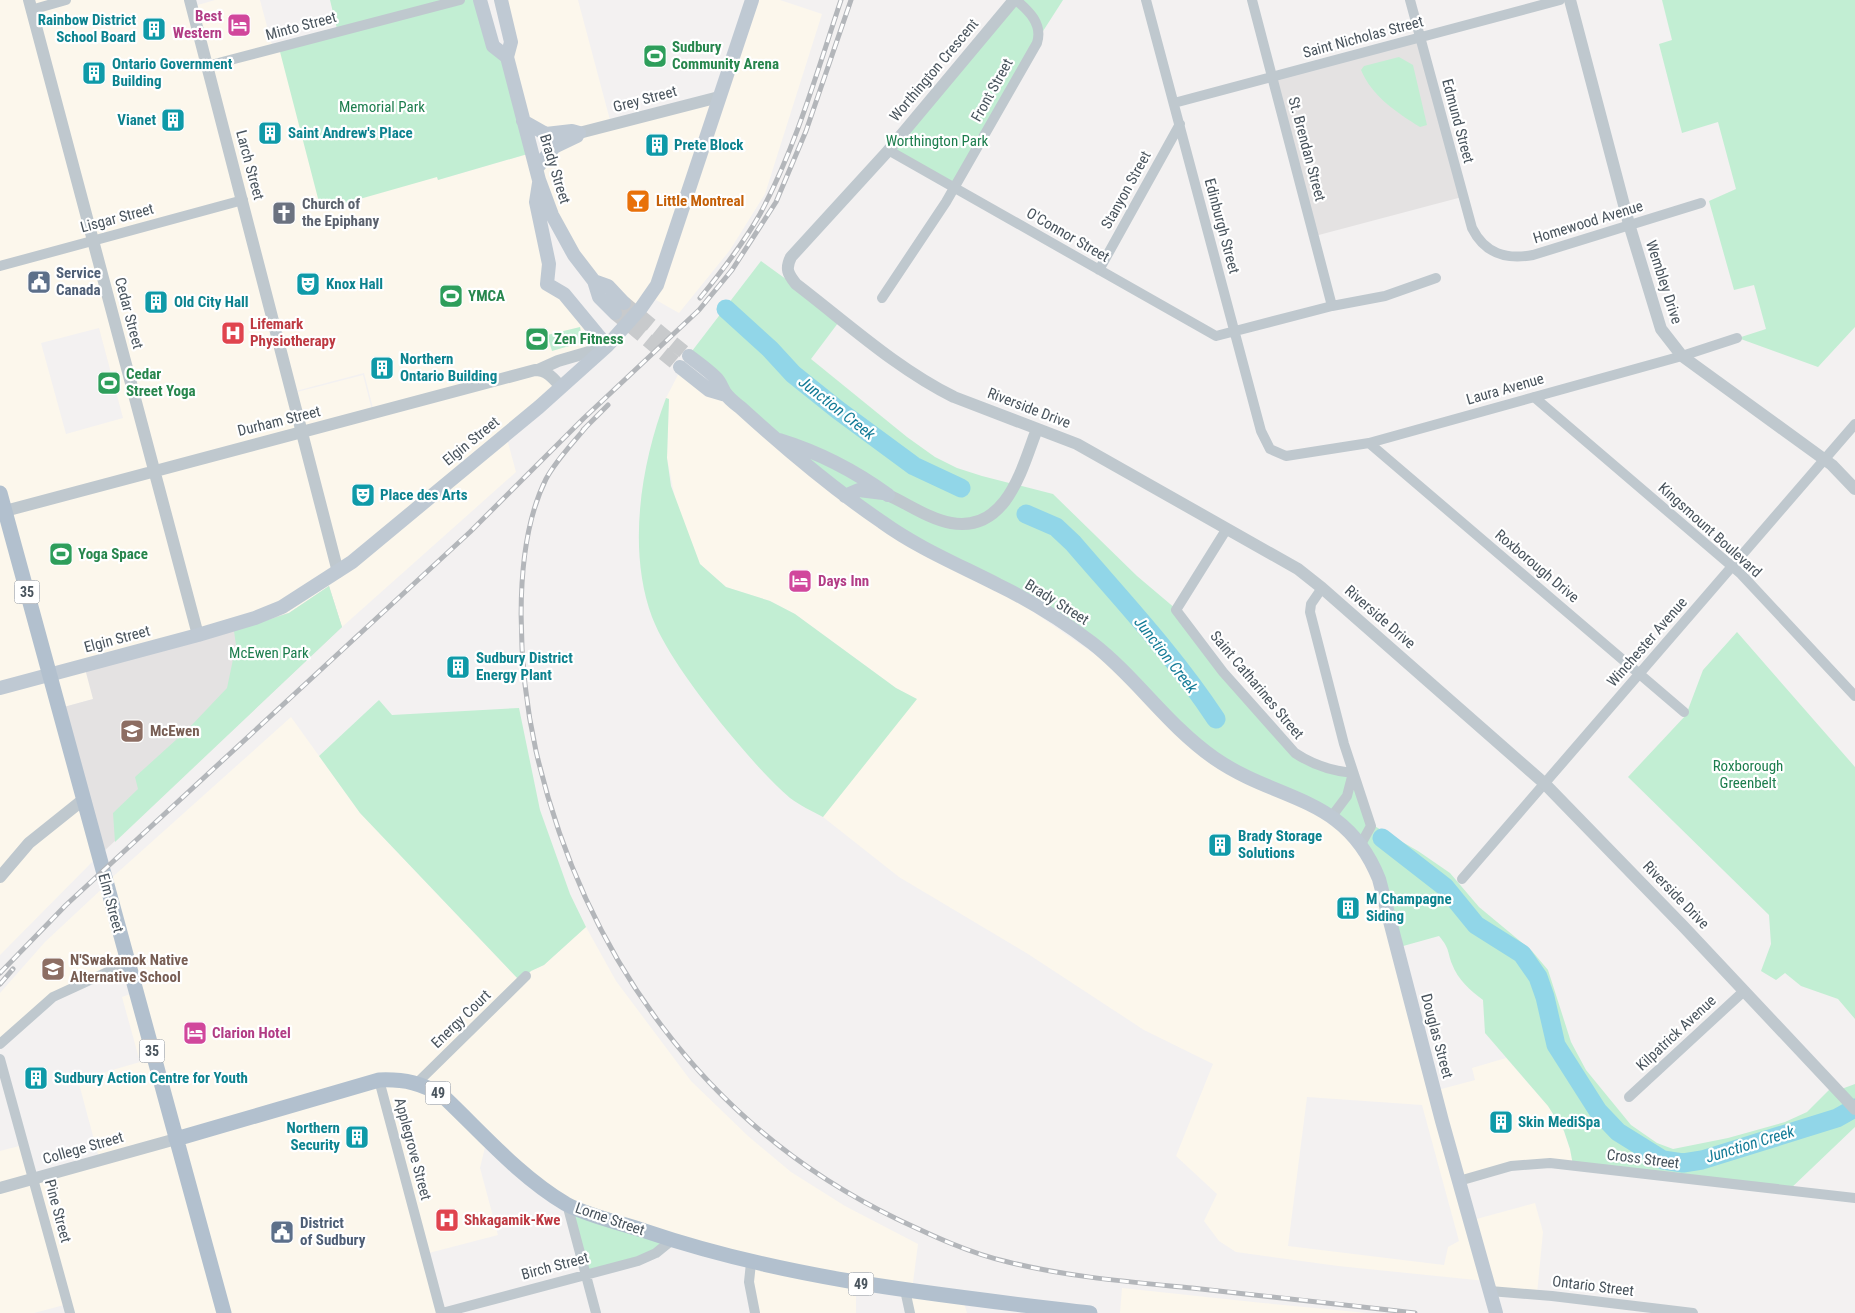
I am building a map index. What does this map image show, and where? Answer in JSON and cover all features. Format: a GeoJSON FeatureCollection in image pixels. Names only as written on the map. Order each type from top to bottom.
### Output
{"type":"FeatureCollection","features":[{"type":"Feature","properties":{"kind":"main road","name":"Brady Street"},"geometry":{"type":"LineString","coordinates":[[480,0],[492,46],[506,58],[538,175],[563,236],[594,281],[599,297],[620,308]]}},
{"type":"Feature","properties":{"kind":"main road","name":"Brady Street"},"geometry":{"type":"LineString","coordinates":[[501,0],[512,42],[506,58]]}},
{"type":"Feature","properties":{"kind":"main road","name":"Elgin Street"},"geometry":{"type":"LineString","coordinates":[[0,688],[50,673],[198,635],[255,618],[282,607],[338,572],[561,387],[607,346],[641,308],[657,285],[752,0]]}},
{"type":"Feature","properties":{"kind":"main road"},"geometry":{"type":"LineString","coordinates":[[523,121],[546,134],[579,133]]}},
{"type":"Feature","properties":{"kind":"main road"},"geometry":{"type":"LineString","coordinates":[[579,133],[573,139],[554,148],[538,175],[536,202],[549,264],[547,284],[564,294],[607,346]]}},
{"type":"Feature","properties":{"kind":"main road","name":"Brady Street"},"geometry":{"type":"LineString","coordinates":[[684,361],[717,380],[726,395],[776,440],[845,496],[909,539],[1042,609],[1092,643],[1108,657],[1178,730],[1217,760],[1258,782],[1310,803],[1344,825],[1361,844]]}},
{"type":"Feature","properties":{"kind":"main road"},"geometry":{"type":"LineString","coordinates":[[776,440],[803,447],[839,465],[888,495]]}},
{"type":"Feature","properties":{"kind":"main road"},"geometry":{"type":"LineString","coordinates":[[845,496],[859,490],[870,490],[888,495]]}},
{"type":"Feature","properties":{"kind":"main road","name":"Elm Street"},"geometry":{"type":"LineString","coordinates":[[0,493],[2,512],[50,673],[127,963],[224,1313]]}},
{"type":"Feature","properties":{"kind":"main road","name":"Douglas Street"},"geometry":{"type":"LineString","coordinates":[[1361,844],[1372,861],[1379,879],[1496,1313]]}},
{"type":"Feature","properties":{"kind":"main road","name":"Lorne Street"},"geometry":{"type":"LineString","coordinates":[[176,1139],[379,1080],[402,1079],[416,1083],[444,1097],[532,1180],[567,1204],[672,1240],[751,1263],[905,1290],[1090,1313]]}},
{"type":"Feature","properties":{"kind":"street"},"geometry":{"type":"LineString","coordinates":[[30,5],[66,0]]}},
{"type":"Feature","properties":{"kind":"street","name":"Larch Street"},"geometry":{"type":"LineString","coordinates":[[190,0],[338,572]]}},
{"type":"Feature","properties":{"kind":"street","name":"Minto Street"},"geometry":{"type":"LineString","coordinates":[[207,66],[460,0]]}},
{"type":"Feature","properties":{"kind":"street","name":"Worthington Crescent"},"geometry":{"type":"LineString","coordinates":[[789,276],[787,268],[791,257],[888,150],[1015,0]]}},
{"type":"Feature","properties":{"kind":"street","name":"Front Street"},"geometry":{"type":"LineString","coordinates":[[882,298],[955,187],[1040,34],[1036,22],[1015,0]]}},
{"type":"Feature","properties":{"kind":"street","name":"Edinburgh Street"},"geometry":{"type":"LineString","coordinates":[[1146,0],[1261,431],[1270,449],[1278,454]]}},
{"type":"Feature","properties":{"kind":"street","name":"St. Brendan Street"},"geometry":{"type":"LineString","coordinates":[[1252,0],[1332,306]]}},
{"type":"Feature","properties":{"kind":"street","name":"Edmund Street"},"geometry":{"type":"LineString","coordinates":[[1410,0],[1472,228],[1485,247]]}},
{"type":"Feature","properties":{"kind":"street","name":"Saint Nicholas Street"},"geometry":{"type":"LineString","coordinates":[[1174,103],[1560,0]]}},
{"type":"Feature","properties":{"kind":"street","name":"Wembley Drive"},"geometry":{"type":"LineString","coordinates":[[1570,0],[1629,224],[1657,322],[1666,338],[1682,356],[1826,460],[1855,489]]}},
{"type":"Feature","properties":{"kind":"street","name":"Cedar Street"},"geometry":{"type":"LineString","coordinates":[[30,5],[198,635]]}},
{"type":"Feature","properties":{"kind":"street","name":"Grey Street"},"geometry":{"type":"LineString","coordinates":[[579,133],[719,97]]}},
{"type":"Feature","properties":{"kind":"street","name":"Stanyon Street"},"geometry":{"type":"LineString","coordinates":[[1099,270],[1180,124]]}},
{"type":"Feature","properties":{"kind":"street","name":"O'Connor Street"},"geometry":{"type":"LineString","coordinates":[[888,150],[1210,334],[1222,336],[1235,331]]}},
{"type":"Feature","properties":{"kind":"street","name":"Lisgar Street"},"geometry":{"type":"LineString","coordinates":[[0,266],[243,200]]}},
{"type":"Feature","properties":{"kind":"street","name":"Homewood Avenue"},"geometry":{"type":"LineString","coordinates":[[1485,247],[1505,257],[1520,258],[1701,203]]}},
{"type":"Feature","properties":{"kind":"street","name":"Riverside Drive"},"geometry":{"type":"LineString","coordinates":[[789,276],[796,284],[937,389],[1077,444],[1226,530],[1298,569],[1544,783],[1744,990],[1855,1110]]}},
{"type":"Feature","properties":{"kind":"street"},"geometry":{"type":"LineString","coordinates":[[1235,331],[1332,306],[1385,296],[1436,278]]}},
{"type":"Feature","properties":{"kind":"street","name":"Laura Avenue"},"geometry":{"type":"LineString","coordinates":[[1278,454],[1297,455],[1369,443],[1682,356],[1737,338]]}},
{"type":"Feature","properties":{"kind":"street","name":"Durham Street"},"geometry":{"type":"LineString","coordinates":[[2,512],[153,470],[538,370],[558,361],[607,346]]}},
{"type":"Feature","properties":{"kind":"street"},"geometry":{"type":"LineString","coordinates":[[538,370],[550,375],[561,387]]}},
{"type":"Feature","properties":{"kind":"street","name":"Kingsmount Boulevard"},"geometry":{"type":"LineString","coordinates":[[1534,397],[1732,566],[1855,696]]}},
{"type":"Feature","properties":{"kind":"street","name":"Winchester Avenue"},"geometry":{"type":"LineString","coordinates":[[1462,879],[1826,460],[1855,424]]}},
{"type":"Feature","properties":{"kind":"street"},"geometry":{"type":"LineString","coordinates":[[888,495],[950,523],[961,524],[986,518],[1000,508],[1014,488],[1037,429]]}},
{"type":"Feature","properties":{"kind":"street","name":"Roxborough Drive"},"geometry":{"type":"LineString","coordinates":[[1369,443],[1684,712]]}},
{"type":"Feature","properties":{"kind":"street","name":"Saint Catharines Street"},"geometry":{"type":"LineString","coordinates":[[1226,530],[1176,610],[1228,679],[1294,753],[1308,762],[1326,769],[1353,773]]}},
{"type":"Feature","properties":{"kind":"street"},"geometry":{"type":"LineString","coordinates":[[1322,588],[1311,604],[1310,612],[1353,773],[1360,786],[1371,826],[1361,844]]}},
{"type":"Feature","properties":{"kind":"street"},"geometry":{"type":"LineString","coordinates":[[1332,816],[1347,796],[1353,773]]}},
{"type":"Feature","properties":{"kind":"street"},"geometry":{"type":"LineString","coordinates":[[0,877],[29,843],[84,799]]}},
{"type":"Feature","properties":{"kind":"street"},"geometry":{"type":"LineString","coordinates":[[0,1044],[53,998],[127,963]]}},
{"type":"Feature","properties":{"kind":"street","name":"Energy Court"},"geometry":{"type":"LineString","coordinates":[[416,1083],[526,976]]}},
{"type":"Feature","properties":{"kind":"street","name":"Kilpatrick Avenue"},"geometry":{"type":"LineString","coordinates":[[1629,1097],[1744,990]]}},
{"type":"Feature","properties":{"kind":"street","name":"Pine Street"},"geometry":{"type":"LineString","coordinates":[[0,1060],[70,1313]]}},
{"type":"Feature","properties":{"kind":"street","name":"Applegrove Street"},"geometry":{"type":"LineString","coordinates":[[379,1080],[442,1313]]}},
{"type":"Feature","properties":{"kind":"street","name":"College Street"},"geometry":{"type":"LineString","coordinates":[[0,1188],[176,1139]]}},
{"type":"Feature","properties":{"kind":"street","name":"Cross Street"},"geometry":{"type":"LineString","coordinates":[[1459,1181],[1511,1166],[1550,1163],[1855,1198]]}},
{"type":"Feature","properties":{"kind":"street"},"geometry":{"type":"LineString","coordinates":[[567,1204],[596,1313]]}},
{"type":"Feature","properties":{"kind":"street","name":"Birch Street"},"geometry":{"type":"LineString","coordinates":[[442,1313],[650,1256],[672,1240]]}},
{"type":"Feature","properties":{"kind":"street"},"geometry":{"type":"LineString","coordinates":[[751,1263],[749,1282],[754,1313]]}},
{"type":"Feature","properties":{"kind":"street"},"geometry":{"type":"LineString","coordinates":[[905,1290],[910,1313]]}},
{"type":"Feature","properties":{"kind":"street","name":"Ontario Street"},"geometry":{"type":"LineString","coordinates":[[1490,1291],[1552,1296],[1692,1313]]}},
{"type":"Feature","properties":{"kind":"shaded area"},"geometry":{"type":"Polygon","coordinates":[[[0,0],[189,0],[191,7],[215,0],[260,0],[273,49],[279,48],[437,177],[438,180],[531,153],[534,164],[547,154],[555,134],[522,120],[502,0],[578,0],[611,124],[719,96],[751,0],[780,0],[822,14],[765,194],[730,250],[679,313],[649,296],[636,312],[594,280],[547,199],[546,284],[606,346],[374,412],[364,373],[292,392],[301,431],[153,471],[301,433],[338,573],[506,435],[516,472],[342,627],[329,586],[289,613],[93,699],[61,708],[98,856],[0,955],[0,0]],[[99,328],[41,343],[66,434],[123,418],[99,328]]]}},
{"type":"Feature","properties":{"kind":"shaded area"},"geometry":{"type":"Polygon","coordinates":[[[1419,38],[1462,197],[1315,236],[1273,77],[1419,38]]]}},
{"type":"Feature","properties":{"kind":"shaded area"},"geometry":{"type":"Polygon","coordinates":[[[681,369],[1331,817],[1371,862],[1434,1091],[1475,1080],[1472,1068],[1506,1058],[1548,1106],[1564,1131],[1573,1165],[1551,1163],[1458,1181],[1469,1221],[1535,1203],[1543,1232],[1537,1294],[1489,1290],[1486,1281],[1338,1266],[1236,1252],[1219,1241],[1204,1221],[1217,1194],[1176,1156],[1213,1064],[1144,1030],[1028,954],[899,877],[823,817],[916,699],[896,688],[795,614],[770,601],[726,587],[700,564],[676,503],[667,458],[669,399],[666,398],[681,369]],[[1307,1097],[1288,1246],[1444,1265],[1448,1247],[1459,1241],[1422,1105],[1307,1097]]]}},
{"type":"Feature","properties":{"kind":"shaded area"},"geometry":{"type":"Polygon","coordinates":[[[535,371],[560,387],[339,570],[293,393],[363,375],[373,414],[535,371]]]}},
{"type":"Feature","properties":{"kind":"shaded area"},"geometry":{"type":"Polygon","coordinates":[[[329,586],[342,627],[100,855],[60,708],[93,699],[84,665],[289,613],[329,586]]]}},
{"type":"Feature","properties":{"kind":"shaded area"},"geometry":{"type":"Polygon","coordinates":[[[291,717],[360,813],[520,981],[416,1082],[402,1078],[175,1138],[223,1313],[71,1313],[68,1304],[34,1313],[0,1313],[0,1151],[23,1145],[33,1181],[100,1162],[78,1080],[140,1062],[122,997],[136,992],[107,882],[291,717]]]}},
{"type":"Feature","properties":{"kind":"shaded area"},"geometry":{"type":"Polygon","coordinates":[[[106,885],[126,961],[51,997],[0,1043],[0,993],[45,942],[106,885]]]}},
{"type":"Feature","properties":{"kind":"shaded area"},"geometry":{"type":"Polygon","coordinates":[[[586,927],[616,981],[691,1081],[748,1136],[791,1172],[845,1206],[918,1244],[912,1290],[962,1296],[967,1313],[909,1313],[904,1289],[856,1282],[856,1313],[754,1313],[750,1261],[567,1203],[487,1139],[480,1168],[498,1235],[425,1254],[440,1313],[226,1313],[178,1140],[379,1081],[416,1084],[531,971],[544,965],[586,927]]]}},
{"type":"Feature","properties":{"kind":"shaded area"},"geometry":{"type":"Polygon","coordinates":[[[1122,1288],[1263,1303],[1367,1313],[1120,1313],[1122,1288]]]}},
{"type":"Feature","properties":{"kind":"green space","name":"Memorial Park"},"geometry":{"type":"Polygon","coordinates":[[[330,0],[479,0],[506,58],[531,153],[438,180],[437,177],[321,210],[279,48],[338,33],[330,0]]]}},
{"type":"Feature","properties":{"kind":"green space","name":"Worthington Park"},"geometry":{"type":"Polygon","coordinates":[[[1012,0],[1063,0],[1036,42],[954,188],[887,150],[1012,0]]]}},
{"type":"Feature","properties":{"kind":"green space"},"geometry":{"type":"Polygon","coordinates":[[[1662,0],[1855,0],[1855,327],[1818,367],[1738,338],[1766,329],[1754,285],[1734,290],[1709,201],[1736,189],[1718,122],[1682,133],[1659,44],[1672,40],[1662,0]]]}},
{"type":"Feature","properties":{"kind":"green space"},"geometry":{"type":"Polygon","coordinates":[[[1399,57],[1413,65],[1427,125],[1420,127],[1386,103],[1371,88],[1361,70],[1364,66],[1399,57]]]}},
{"type":"Feature","properties":{"kind":"green space"},"geometry":{"type":"Polygon","coordinates":[[[761,261],[841,319],[811,359],[907,437],[935,457],[957,468],[982,476],[1053,494],[1137,576],[1176,609],[1295,753],[1354,773],[1371,824],[1418,851],[1450,873],[1479,907],[1532,951],[1548,970],[1571,1042],[1586,1070],[1631,1125],[1657,1143],[1673,1149],[1728,1138],[1785,1122],[1807,1112],[1832,1087],[1836,1091],[1855,1084],[1855,1127],[1789,1190],[1573,1165],[1564,1131],[1548,1106],[1485,1033],[1483,1000],[1461,980],[1452,964],[1443,940],[1439,936],[1396,948],[1378,880],[1351,833],[1234,771],[1091,644],[883,525],[689,355],[761,261]]]}},
{"type":"Feature","properties":{"kind":"green space"},"geometry":{"type":"Polygon","coordinates":[[[580,327],[583,342],[552,351],[547,335],[580,327]]]}},
{"type":"Feature","properties":{"kind":"green space"},"geometry":{"type":"Polygon","coordinates":[[[666,398],[669,399],[667,458],[671,486],[700,564],[726,587],[770,601],[795,614],[896,688],[917,699],[823,817],[790,798],[740,746],[685,675],[658,631],[652,617],[644,591],[640,563],[640,507],[650,450],[666,398]]]}},
{"type":"Feature","properties":{"kind":"green space","name":"McEwen Park"},"geometry":{"type":"Polygon","coordinates":[[[329,586],[342,627],[115,842],[113,813],[138,789],[135,777],[188,729],[227,688],[236,645],[234,631],[289,613],[329,586]]]}},
{"type":"Feature","properties":{"kind":"green space","name":"Roxborough Greenbelt"},"geometry":{"type":"Polygon","coordinates":[[[1737,632],[1855,767],[1855,1019],[1838,999],[1801,986],[1785,973],[1776,980],[1761,971],[1771,944],[1769,915],[1628,777],[1686,715],[1703,670],[1737,632]]]}},
{"type":"Feature","properties":{"kind":"green space"},"geometry":{"type":"Polygon","coordinates":[[[379,700],[392,715],[519,708],[540,810],[570,894],[586,927],[544,965],[531,971],[520,981],[360,813],[319,756],[379,700]]]}},
{"type":"Feature","properties":{"kind":"green space"},"geometry":{"type":"Polygon","coordinates":[[[567,1203],[672,1239],[656,1252],[584,1273],[567,1203]]]}},
{"type":"Feature","properties":{"kind":"waterway","name":"Junction Creek"},"geometry":{"type":"LineString","coordinates":[[726,309],[770,349],[793,374],[838,410],[914,466],[961,488]]}},
{"type":"Feature","properties":{"kind":"waterway","name":"Junction Creek"},"geometry":{"type":"LineString","coordinates":[[1026,514],[1056,527],[1073,543],[1165,650],[1216,719]]}},
{"type":"Feature","properties":{"kind":"waterway","name":"Junction Creek"},"geometry":{"type":"LineString","coordinates":[[1382,838],[1445,887],[1476,925],[1522,954],[1538,977],[1545,997],[1556,1045],[1598,1111],[1618,1132],[1663,1160],[1683,1163],[1702,1160],[1837,1118],[1855,1108]]}},
{"type":"Feature","properties":{"kind":"tunnel"},"geometry":{"type":"LineString","coordinates":[[624,303],[689,356]]}},
{"type":"Feature","properties":{"kind":"tunnel"},"geometry":{"type":"LineString","coordinates":[[615,313],[680,367]]}},
{"type":"Feature","properties":{"kind":"railway"},"geometry":{"type":"LineString","coordinates":[[700,298],[747,236],[773,189],[805,109],[841,0]]}},
{"type":"Feature","properties":{"kind":"railway"},"geometry":{"type":"LineString","coordinates":[[0,973],[66,905],[470,532],[584,418],[699,310],[732,270],[776,202],[806,131],[851,0]]}},
{"type":"Feature","properties":{"kind":"railway"},"geometry":{"type":"LineString","coordinates":[[583,430],[608,405]]}},
{"type":"Feature","properties":{"kind":"railway"},"geometry":{"type":"LineString","coordinates":[[587,426],[560,458],[546,479],[535,508],[527,541],[521,613],[525,686],[530,720],[536,751],[557,826],[585,897],[621,964],[662,1027],[711,1084],[767,1136],[829,1181],[897,1219],[979,1254],[1053,1272],[1415,1313]]}},
{"type":"Feature","properties":{"kind":"railway"},"geometry":{"type":"LineString","coordinates":[[0,984],[13,969]]}},
{"type":"Feature","properties":{"kind":"place","name":"Best Western"},"geometry":{"type":"Point","coordinates":[239,25]}},
{"type":"Feature","properties":{"kind":"place","name":"Rainbow District School Board"},"geometry":{"type":"Point","coordinates":[154,29]}},
{"type":"Feature","properties":{"kind":"place","name":"Sudbury Community Arena"},"geometry":{"type":"Point","coordinates":[655,56]}},
{"type":"Feature","properties":{"kind":"place","name":"Ontario Government Building"},"geometry":{"type":"Point","coordinates":[94,73]}},
{"type":"Feature","properties":{"kind":"place","name":"Vianet"},"geometry":{"type":"Point","coordinates":[173,120]}},
{"type":"Feature","properties":{"kind":"place","name":"Saint Andrew's Place"},"geometry":{"type":"Point","coordinates":[270,133]}},
{"type":"Feature","properties":{"kind":"place","name":"Prete Block"},"geometry":{"type":"Point","coordinates":[657,145]}},
{"type":"Feature","properties":{"kind":"place","name":"Little Montreal"},"geometry":{"type":"Point","coordinates":[638,201]}},
{"type":"Feature","properties":{"kind":"place","name":"Church of the Epiphany"},"geometry":{"type":"Point","coordinates":[284,213]}},
{"type":"Feature","properties":{"kind":"place","name":"Service Canada"},"geometry":{"type":"Point","coordinates":[39,282]}},
{"type":"Feature","properties":{"kind":"place","name":"Knox Hall"},"geometry":{"type":"Point","coordinates":[308,284]}},
{"type":"Feature","properties":{"kind":"place","name":"YMCA"},"geometry":{"type":"Point","coordinates":[451,296]}},
{"type":"Feature","properties":{"kind":"place","name":"Old City Hall"},"geometry":{"type":"Point","coordinates":[156,302]}},
{"type":"Feature","properties":{"kind":"place","name":"Lifemark Physiotherapy"},"geometry":{"type":"Point","coordinates":[233,333]}},
{"type":"Feature","properties":{"kind":"place","name":"Zen Fitness"},"geometry":{"type":"Point","coordinates":[537,339]}},
{"type":"Feature","properties":{"kind":"place","name":"Northern Ontario Building"},"geometry":{"type":"Point","coordinates":[382,368]}},
{"type":"Feature","properties":{"kind":"place","name":"Cedar Street Yoga"},"geometry":{"type":"Point","coordinates":[109,383]}},
{"type":"Feature","properties":{"kind":"place","name":"Place des Arts"},"geometry":{"type":"Point","coordinates":[363,495]}},
{"type":"Feature","properties":{"kind":"place","name":"Yoga Space"},"geometry":{"type":"Point","coordinates":[61,554]}},
{"type":"Feature","properties":{"kind":"place","name":"Days Inn"},"geometry":{"type":"Point","coordinates":[800,581]}},
{"type":"Feature","properties":{"kind":"place","name":"Sudbury District Energy Plant"},"geometry":{"type":"Point","coordinates":[458,667]}},
{"type":"Feature","properties":{"kind":"place","name":"McEwen"},"geometry":{"type":"Point","coordinates":[132,731]}},
{"type":"Feature","properties":{"kind":"place","name":"Brady Storage Solutions"},"geometry":{"type":"Point","coordinates":[1220,845]}},
{"type":"Feature","properties":{"kind":"place","name":"M Champagne Siding"},"geometry":{"type":"Point","coordinates":[1348,908]}},
{"type":"Feature","properties":{"kind":"place","name":"N'Swakamok Native Alternative School"},"geometry":{"type":"Point","coordinates":[53,969]}},
{"type":"Feature","properties":{"kind":"place","name":"Clarion Hotel"},"geometry":{"type":"Point","coordinates":[195,1033]}},
{"type":"Feature","properties":{"kind":"place","name":"Sudbury Action Centre for Youth"},"geometry":{"type":"Point","coordinates":[36,1078]}},
{"type":"Feature","properties":{"kind":"place","name":"Skin MediSpa"},"geometry":{"type":"Point","coordinates":[1501,1122]}},
{"type":"Feature","properties":{"kind":"place","name":"Northern Security"},"geometry":{"type":"Point","coordinates":[357,1137]}},
{"type":"Feature","properties":{"kind":"place","name":"Shkagamik-Kwe"},"geometry":{"type":"Point","coordinates":[447,1220]}},
{"type":"Feature","properties":{"kind":"place","name":"District of Sudbury"},"geometry":{"type":"Point","coordinates":[282,1232]}}]}
